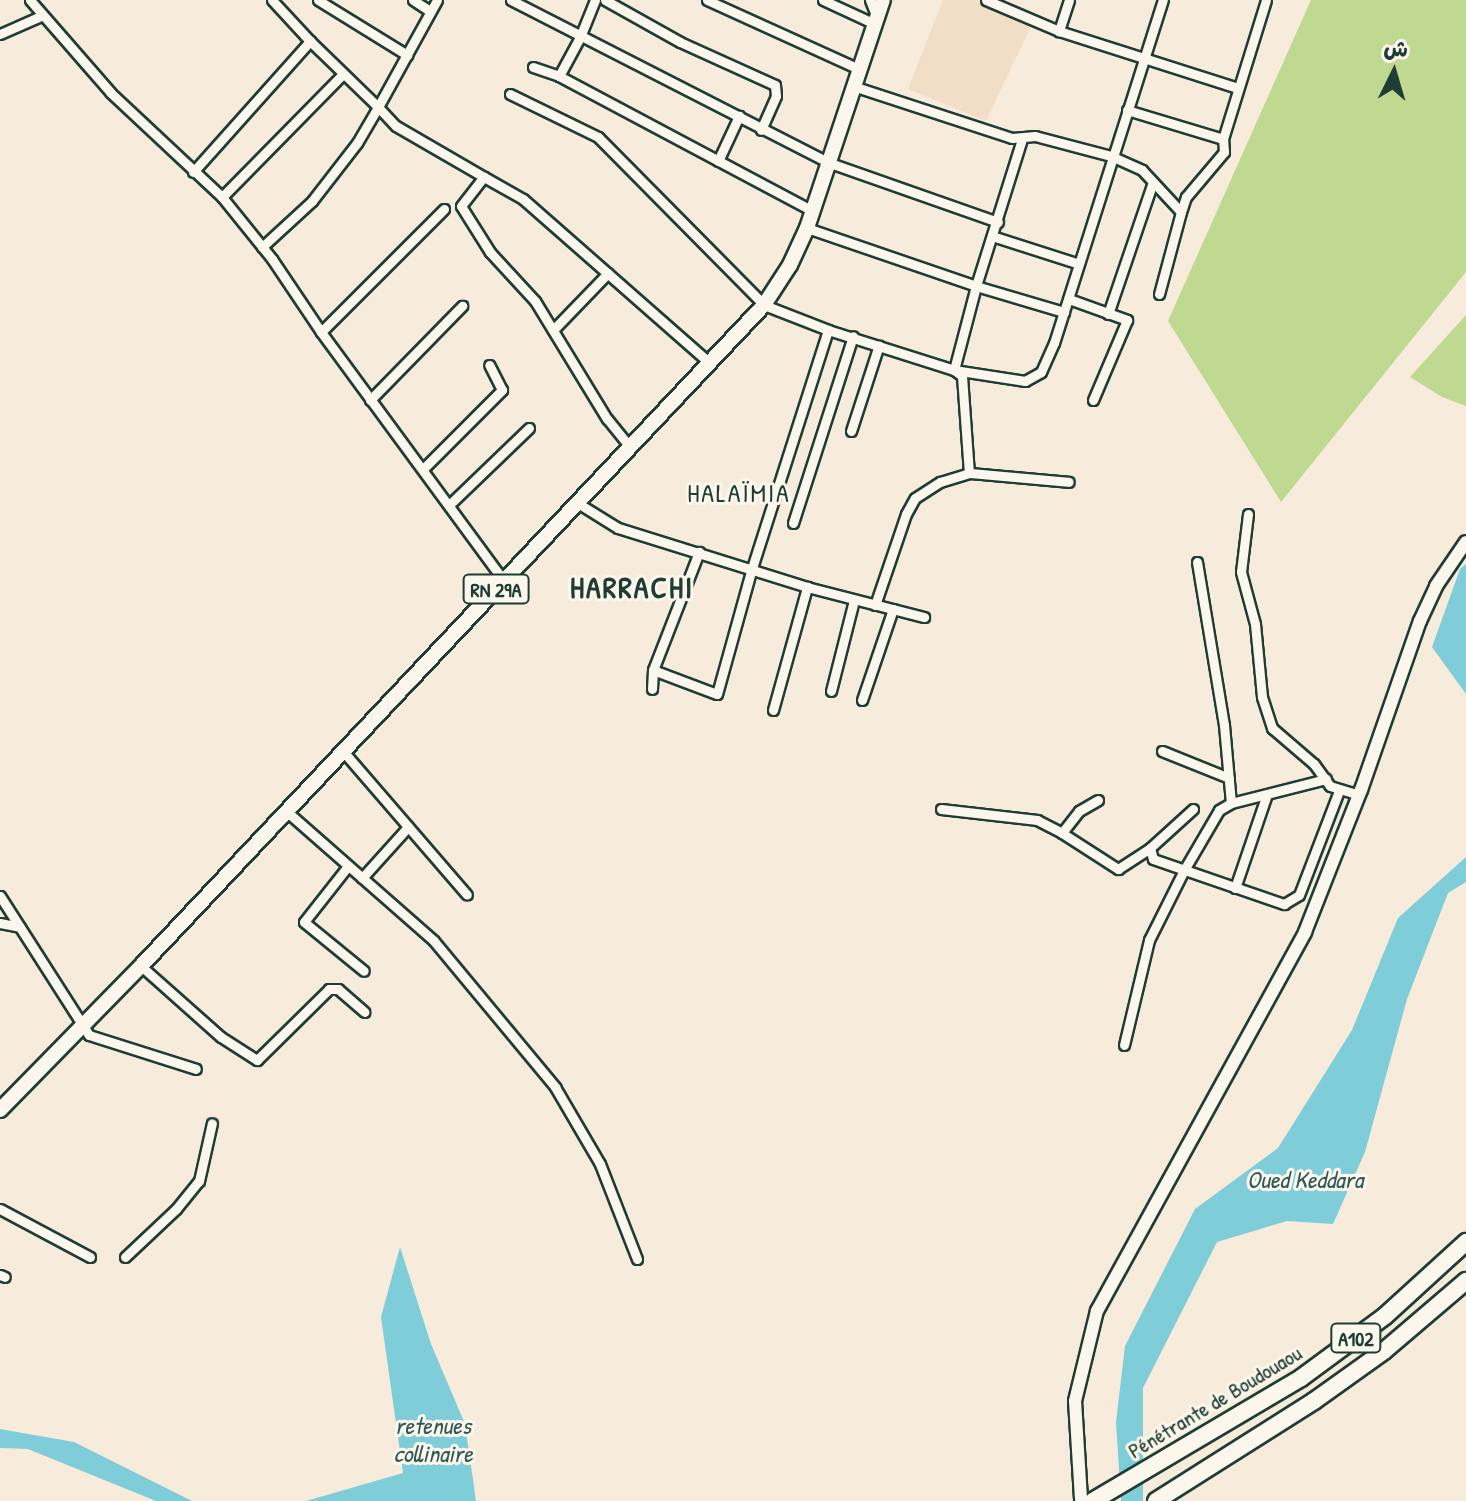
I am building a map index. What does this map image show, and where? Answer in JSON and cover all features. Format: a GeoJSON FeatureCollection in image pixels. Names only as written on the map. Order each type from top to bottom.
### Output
{"type":"FeatureCollection","features":[{"type":"Feature","properties":{"kind":"highway","name":"Pénétrante de Boudouaou"},"geometry":{"type":"LineString","coordinates":[[1087,1500],[1301,1378],[1385,1316],[1466,1242]]}},
{"type":"Feature","properties":{"kind":"highway","name":"A102"},"geometry":{"type":"LineString","coordinates":[[1156,1501],[1258,1438],[1384,1351],[1466,1281]]}},
{"type":"Feature","properties":{"kind":"main road","name":"RN 29A"},"geometry":{"type":"LineString","coordinates":[[0,1110],[141,966],[764,305],[790,265],[807,228],[883,0]]}},
{"type":"Feature","properties":{"kind":"main road"},"geometry":{"type":"LineString","coordinates":[[1087,1500],[1075,1401],[1097,1311],[1305,932],[1359,795],[1420,621],[1436,586],[1466,542]]}},
{"type":"Feature","properties":{"kind":"street"},"geometry":{"type":"LineString","coordinates":[[30,0],[111,93],[222,197],[262,247],[504,581]]}},
{"type":"Feature","properties":{"kind":"street"},"geometry":{"type":"LineString","coordinates":[[272,0],[342,75],[396,126],[523,199],[711,364]]}},
{"type":"Feature","properties":{"kind":"street"},"geometry":{"type":"LineString","coordinates":[[318,0],[407,55]]}},
{"type":"Feature","properties":{"kind":"street"},"geometry":{"type":"LineString","coordinates":[[413,0],[430,11]]}},
{"type":"Feature","properties":{"kind":"street"},"geometry":{"type":"LineString","coordinates":[[262,247],[312,201],[357,143],[437,0]]}},
{"type":"Feature","properties":{"kind":"street"},"geometry":{"type":"LineString","coordinates":[[511,0],[830,163],[998,222]]}},
{"type":"Feature","properties":{"kind":"street"},"geometry":{"type":"LineString","coordinates":[[559,76],[595,0]]}},
{"type":"Feature","properties":{"kind":"street"},"geometry":{"type":"LineString","coordinates":[[605,0],[680,42],[775,85],[776,96],[761,130]]}},
{"type":"Feature","properties":{"kind":"street"},"geometry":{"type":"LineString","coordinates":[[707,0],[861,70]]}},
{"type":"Feature","properties":{"kind":"street"},"geometry":{"type":"LineString","coordinates":[[823,0],[876,20]]}},
{"type":"Feature","properties":{"kind":"street"},"geometry":{"type":"LineString","coordinates":[[870,0],[876,20]]}},
{"type":"Feature","properties":{"kind":"street"},"geometry":{"type":"LineString","coordinates":[[1059,31],[1069,0]]}},
{"type":"Feature","properties":{"kind":"street"},"geometry":{"type":"LineString","coordinates":[[510,94],[598,137],[764,305],[828,330],[954,370],[1025,381],[1034,379],[1041,372],[1069,299],[1111,156],[1163,0]]}},
{"type":"Feature","properties":{"kind":"street"},"geometry":{"type":"LineString","coordinates":[[1159,294],[1186,197],[1224,152],[1223,139],[1266,0]]}},
{"type":"Feature","properties":{"kind":"street"},"geometry":{"type":"LineString","coordinates":[[992,1],[1059,31],[1238,88]]}},
{"type":"Feature","properties":{"kind":"street"},"geometry":{"type":"LineString","coordinates":[[0,34],[41,16]]}},
{"type":"Feature","properties":{"kind":"street"},"geometry":{"type":"LineString","coordinates":[[193,172],[310,41]]}},
{"type":"Feature","properties":{"kind":"street"},"geometry":{"type":"LineString","coordinates":[[533,67],[559,76],[813,211]]}},
{"type":"Feature","properties":{"kind":"street"},"geometry":{"type":"LineString","coordinates":[[222,197],[342,75]]}},
{"type":"Feature","properties":{"kind":"street"},"geometry":{"type":"LineString","coordinates":[[856,87],[1022,139],[1035,136],[1132,163],[1181,212]]}},
{"type":"Feature","properties":{"kind":"street"},"geometry":{"type":"LineString","coordinates":[[1127,110],[1223,139]]}},
{"type":"Feature","properties":{"kind":"street"},"geometry":{"type":"LineString","coordinates":[[718,161],[739,116]]}},
{"type":"Feature","properties":{"kind":"street"},"geometry":{"type":"LineString","coordinates":[[954,370],[976,286],[1022,139]]}},
{"type":"Feature","properties":{"kind":"street"},"geometry":{"type":"LineString","coordinates":[[484,177],[461,206],[490,252],[535,301],[607,419],[630,447]]}},
{"type":"Feature","properties":{"kind":"street"},"geometry":{"type":"LineString","coordinates":[[1108,314],[1153,182]]}},
{"type":"Feature","properties":{"kind":"street"},"geometry":{"type":"LineString","coordinates":[[321,332],[444,209]]}},
{"type":"Feature","properties":{"kind":"street"},"geometry":{"type":"LineString","coordinates":[[807,228],[976,286],[1064,312]]}},
{"type":"Feature","properties":{"kind":"street"},"geometry":{"type":"LineString","coordinates":[[992,236],[1079,264]]}},
{"type":"Feature","properties":{"kind":"street"},"geometry":{"type":"LineString","coordinates":[[553,330],[608,273]]}},
{"type":"Feature","properties":{"kind":"street"},"geometry":{"type":"LineString","coordinates":[[1069,299],[1127,320],[1093,400]]}},
{"type":"Feature","properties":{"kind":"street"},"geometry":{"type":"LineString","coordinates":[[370,400],[462,306]]}},
{"type":"Feature","properties":{"kind":"street"},"geometry":{"type":"LineString","coordinates":[[653,670],[717,694],[752,568],[828,330]]}},
{"type":"Feature","properties":{"kind":"street"},"geometry":{"type":"LineString","coordinates":[[793,523],[853,336]]}},
{"type":"Feature","properties":{"kind":"street"},"geometry":{"type":"LineString","coordinates":[[851,431],[879,345]]}},
{"type":"Feature","properties":{"kind":"street"},"geometry":{"type":"LineString","coordinates":[[423,469],[502,390],[489,365]]}},
{"type":"Feature","properties":{"kind":"street"},"geometry":{"type":"LineString","coordinates":[[954,370],[962,376],[965,391],[969,473]]}},
{"type":"Feature","properties":{"kind":"street"},"geometry":{"type":"LineString","coordinates":[[449,505],[529,428]]}},
{"type":"Feature","properties":{"kind":"street"},"geometry":{"type":"LineString","coordinates":[[875,605],[899,531],[915,498],[940,482],[969,473],[1069,482]]}},
{"type":"Feature","properties":{"kind":"street"},"geometry":{"type":"LineString","coordinates":[[576,502],[618,528],[807,587],[924,617]]}},
{"type":"Feature","properties":{"kind":"street"},"geometry":{"type":"LineString","coordinates":[[1248,514],[1241,572],[1255,624],[1265,710],[1279,736],[1314,764],[1339,791],[1359,795]]}},
{"type":"Feature","properties":{"kind":"street"},"geometry":{"type":"LineString","coordinates":[[652,689],[653,670],[699,552]]}},
{"type":"Feature","properties":{"kind":"street"},"geometry":{"type":"LineString","coordinates":[[1197,562],[1200,596],[1208,616],[1231,803]]}},
{"type":"Feature","properties":{"kind":"street"},"geometry":{"type":"LineString","coordinates":[[773,710],[807,587]]}},
{"type":"Feature","properties":{"kind":"street"},"geometry":{"type":"LineString","coordinates":[[831,691],[854,600]]}},
{"type":"Feature","properties":{"kind":"street"},"geometry":{"type":"LineString","coordinates":[[862,700],[893,609]]}},
{"type":"Feature","properties":{"kind":"street"},"geometry":{"type":"LineString","coordinates":[[342,750],[467,895]]}},
{"type":"Feature","properties":{"kind":"street"},"geometry":{"type":"LineString","coordinates":[[1162,751],[1229,778]]}},
{"type":"Feature","properties":{"kind":"street"},"geometry":{"type":"LineString","coordinates":[[1124,1045],[1149,940],[1219,810],[1231,803],[1326,779]]}},
{"type":"Feature","properties":{"kind":"street"},"geometry":{"type":"LineString","coordinates":[[1150,848],[1153,859],[1277,903],[1294,901],[1339,791]]}},
{"type":"Feature","properties":{"kind":"street"},"geometry":{"type":"LineString","coordinates":[[1235,888],[1267,794]]}},
{"type":"Feature","properties":{"kind":"street"},"geometry":{"type":"LineString","coordinates":[[1062,833],[1079,811],[1098,800]]}},
{"type":"Feature","properties":{"kind":"street"},"geometry":{"type":"LineString","coordinates":[[941,809],[1037,820],[1118,869],[1150,848],[1193,809]]}},
{"type":"Feature","properties":{"kind":"street"},"geometry":{"type":"LineString","coordinates":[[285,810],[451,959],[555,1087],[600,1164],[637,1259]]}},
{"type":"Feature","properties":{"kind":"street"},"geometry":{"type":"LineString","coordinates":[[362,878],[408,827]]}},
{"type":"Feature","properties":{"kind":"street"},"geometry":{"type":"LineString","coordinates":[[348,866],[304,922],[364,971]]}},
{"type":"Feature","properties":{"kind":"street"},"geometry":{"type":"LineString","coordinates":[[0,896],[89,1035],[196,1069]]}},
{"type":"Feature","properties":{"kind":"street"},"geometry":{"type":"LineString","coordinates":[[0,923],[20,927]]}},
{"type":"Feature","properties":{"kind":"street"},"geometry":{"type":"LineString","coordinates":[[141,966],[221,1037],[257,1060],[329,989],[338,989],[364,1012]]}},
{"type":"Feature","properties":{"kind":"street"},"geometry":{"type":"LineString","coordinates":[[125,1257],[176,1209],[199,1181],[212,1123]]}},
{"type":"Feature","properties":{"kind":"street"},"geometry":{"type":"LineString","coordinates":[[0,1209],[90,1257]]}},
{"type":"Feature","properties":{"kind":"shaded area"},"geometry":{"type":"Polygon","coordinates":[[[943,0],[975,0],[1032,24],[986,121],[908,89],[943,0]]]}},
{"type":"Feature","properties":{"kind":"green space"},"geometry":{"type":"Polygon","coordinates":[[[1311,0],[1466,0],[1466,272],[1281,502],[1168,321],[1311,0]]]}},
{"type":"Feature","properties":{"kind":"green space"},"geometry":{"type":"Polygon","coordinates":[[[1466,315],[1466,406],[1442,397],[1410,377],[1466,315]]]}},
{"type":"Feature","properties":{"kind":"water"},"geometry":{"type":"Polygon","coordinates":[[[1466,564],[1466,694],[1432,647],[1460,569],[1466,564]]]}},
{"type":"Feature","properties":{"kind":"water","name":"Oued Keddara"},"geometry":{"type":"Polygon","coordinates":[[[1466,857],[1466,882],[1448,893],[1407,999],[1365,1152],[1333,1224],[1287,1221],[1217,1242],[1143,1388],[1143,1501],[1121,1501],[1116,1422],[1125,1346],[1195,1209],[1278,1148],[1352,1030],[1398,918],[1466,857]]]}},
{"type":"Feature","properties":{"kind":"water","name":"retenues collinaire"},"geometry":{"type":"Polygon","coordinates":[[[400,1247],[431,1344],[465,1424],[476,1501],[306,1501],[403,1473],[381,1317],[400,1247]]]}},
{"type":"Feature","properties":{"kind":"water"},"geometry":{"type":"Polygon","coordinates":[[[0,1429],[74,1442],[192,1501],[156,1501],[28,1449],[0,1448],[0,1429]]]}},
{"type":"Feature","properties":{"kind":"district","name":"HALAÏMIA"},"geometry":{"type":"Point","coordinates":[739,493]}},
{"type":"Feature","properties":{"kind":"district","name":"HARRACHI"},"geometry":{"type":"Point","coordinates":[632,587]}}]}
